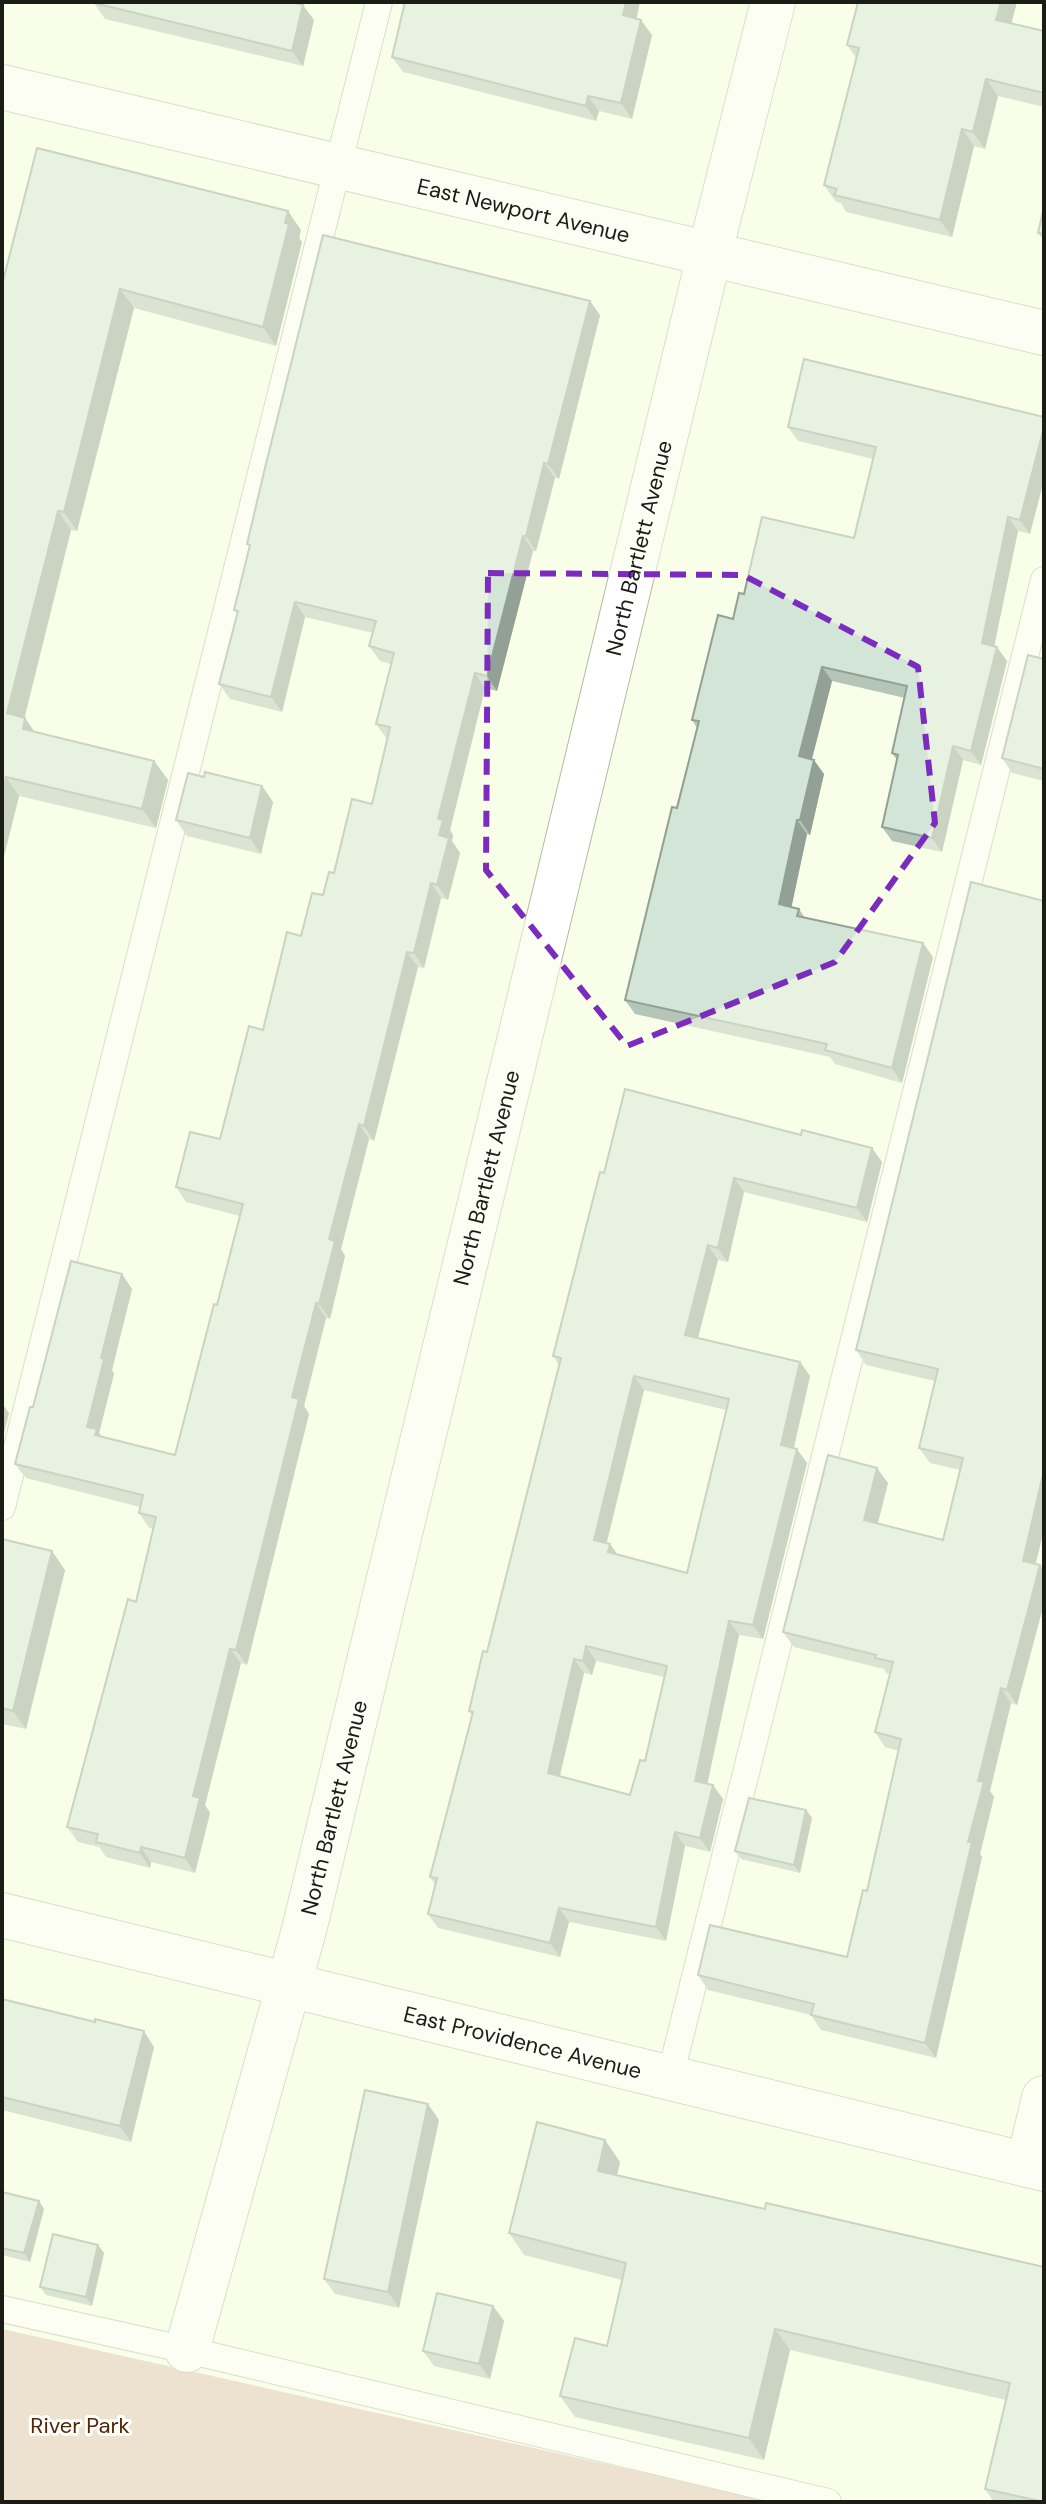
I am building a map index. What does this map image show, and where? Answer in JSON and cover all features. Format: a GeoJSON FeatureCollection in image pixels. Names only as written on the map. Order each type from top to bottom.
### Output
{"type":"FeatureCollection","features":[{"type":"Feature","properties":{"kind":"street","name":"North Bartlett Avenue"},"geometry":{"type":"LineString","coordinates":[[187,2350],[290,1984],[773,2]]}},
{"type":"Feature","properties":{"kind":"street","name":"East Newport Avenue"},"geometry":{"type":"LineString","coordinates":[[2,87],[1044,333]]}},
{"type":"Feature","properties":{"kind":"street","name":"East Providence Avenue"},"geometry":{"type":"LineString","coordinates":[[2,1915],[1036,2167]]}},
{"type":"Feature","properties":{"kind":"street"},"geometry":{"type":"LineString","coordinates":[[1036,2167],[1044,2098]]}},
{"type":"Feature","properties":{"kind":"lane"},"geometry":{"type":"LineString","coordinates":[[2,1507],[379,2]]}},
{"type":"Feature","properties":{"kind":"lane"},"geometry":{"type":"LineString","coordinates":[[670,2077],[1044,580]]}},
{"type":"Feature","properties":{"kind":"lane"},"geometry":{"type":"LineString","coordinates":[[2,2309],[828,2502]]}},
{"type":"Feature","properties":{"kind":"highlighted area"},"geometry":{"type":"Polygon","coordinates":[[[488,573],[743,575],[918,667],[935,823],[835,962],[627,1046],[486,870],[488,573]]]}},
{"type":"Feature","properties":{"kind":"green space","name":"River Park"},"geometry":{"type":"Polygon","coordinates":[[[2,2329],[775,2502],[2,2502],[2,2329]]]}},
{"type":"Feature","properties":{"kind":"building"},"geometry":{"type":"Polygon","coordinates":[[[94,2],[292,2],[303,5],[292,51],[94,2]]]}},
{"type":"Feature","properties":{"kind":"building"},"geometry":{"type":"Polygon","coordinates":[[[405,2],[626,2],[623,15],[641,20],[621,103],[588,96],[586,106],[392,57],[405,2]]]}},
{"type":"Feature","properties":{"kind":"building"},"geometry":{"type":"Polygon","coordinates":[[[858,2],[1001,2],[996,20],[1044,31],[1044,93],[986,79],[973,132],[962,129],[940,220],[834,195],[837,189],[824,185],[859,48],[847,45],[858,2]]]}},
{"type":"Feature","properties":{"kind":"building"},"geometry":{"type":"Polygon","coordinates":[[[37,148],[288,211],[285,223],[289,224],[263,327],[120,289],[64,512],[58,511],[7,713],[25,718],[23,729],[154,761],[142,809],[6,777],[2,792],[2,285],[37,148]]]}},
{"type":"Feature","properties":{"kind":"building"},"geometry":{"type":"Polygon","coordinates":[[[1044,207],[1044,234],[1038,233],[1044,207]]]}},
{"type":"Feature","properties":{"kind":"building"},"geometry":{"type":"Polygon","coordinates":[[[323,235],[590,301],[548,464],[544,463],[487,676],[475,673],[438,819],[443,820],[439,835],[449,838],[437,885],[431,883],[414,953],[407,952],[364,1126],[359,1124],[329,1239],[335,1241],[292,1397],[299,1399],[236,1650],[230,1649],[193,1796],[200,1798],[185,1858],[141,1847],[140,1853],[96,1842],[98,1834],[67,1827],[128,1599],[136,1602],[156,1517],[139,1513],[143,1495],[15,1464],[71,1261],[122,1274],[87,1427],[97,1429],[95,1435],[175,1455],[243,1204],[176,1187],[190,1132],[220,1139],[249,1026],[263,1030],[287,932],[301,936],[312,893],[323,895],[329,872],[334,873],[352,799],[372,804],[390,727],[376,724],[394,653],[369,646],[376,621],[295,602],[271,697],[219,684],[238,611],[234,610],[250,545],[247,544],[323,235]]]}},
{"type":"Feature","properties":{"kind":"building"},"geometry":{"type":"Polygon","coordinates":[[[804,359],[1044,417],[1020,520],[1008,517],[982,643],[997,647],[971,751],[953,746],[932,838],[882,827],[898,755],[892,753],[907,686],[822,667],[799,756],[814,760],[779,904],[799,909],[797,916],[923,943],[892,1068],[825,1050],[827,1044],[625,1000],[672,807],[677,808],[699,721],[692,720],[718,615],[733,619],[739,593],[744,594],[762,517],[854,538],[876,447],[788,427],[804,359]]]}},
{"type":"Feature","properties":{"kind":"building"},"geometry":{"type":"Polygon","coordinates":[[[1028,655],[1044,659],[1044,769],[1002,758],[1028,655]]]}},
{"type":"Feature","properties":{"kind":"building"},"geometry":{"type":"Polygon","coordinates":[[[205,772],[262,786],[250,838],[176,820],[188,773],[204,777],[205,772]]]}},
{"type":"Feature","properties":{"kind":"building"},"geometry":{"type":"Polygon","coordinates":[[[971,882],[1044,901],[1044,1470],[1023,1561],[1040,1565],[1007,1690],[1001,1688],[978,1781],[984,1782],[968,1842],[972,1842],[925,2043],[811,2015],[814,2004],[698,1975],[710,1925],[847,1957],[863,1890],[867,1891],[901,1739],[875,1732],[893,1662],[783,1632],[828,1455],[877,1468],[864,1520],[943,1540],[963,1458],[919,1448],[938,1369],[856,1350],[971,882]]]}},
{"type":"Feature","properties":{"kind":"building"},"geometry":{"type":"Polygon","coordinates":[[[625,1089],[801,1135],[802,1130],[872,1148],[857,1208],[734,1178],[718,1248],[708,1245],[685,1335],[800,1362],[781,1445],[797,1449],[753,1625],[729,1621],[695,1781],[713,1785],[700,1838],[675,1832],[656,1927],[559,1908],[550,1943],[428,1914],[437,1878],[430,1877],[473,1712],[469,1711],[483,1651],[487,1652],[561,1358],[553,1356],[600,1172],[604,1173],[625,1089]],[[634,1376],[594,1540],[610,1544],[608,1552],[687,1573],[729,1399],[634,1376]],[[586,1646],[583,1661],[574,1659],[548,1773],[630,1795],[640,1760],[645,1761],[667,1666],[586,1646]]]}},
{"type":"Feature","properties":{"kind":"building"},"geometry":{"type":"Polygon","coordinates":[[[2,1539],[52,1551],[13,1711],[2,1708],[2,1539]]]}},
{"type":"Feature","properties":{"kind":"building"},"geometry":{"type":"Polygon","coordinates":[[[749,1798],[806,1810],[794,1865],[735,1851],[749,1798]]]}},
{"type":"Feature","properties":{"kind":"building"},"geometry":{"type":"Polygon","coordinates":[[[2,1999],[144,2031],[120,2126],[2,2097],[2,1999]]]}},
{"type":"Feature","properties":{"kind":"building"},"geometry":{"type":"Polygon","coordinates":[[[365,2090],[428,2104],[388,2292],[324,2279],[365,2090]]]}},
{"type":"Feature","properties":{"kind":"building"},"geometry":{"type":"Polygon","coordinates":[[[537,2122],[605,2140],[598,2171],[765,2209],[766,2203],[1044,2267],[1044,2502],[985,2489],[1010,2383],[775,2329],[749,2438],[560,2396],[575,2338],[607,2346],[626,2263],[509,2233],[537,2122]]]}},
{"type":"Feature","properties":{"kind":"building"},"geometry":{"type":"Polygon","coordinates":[[[2,2192],[39,2201],[24,2253],[2,2248],[2,2192]]]}},
{"type":"Feature","properties":{"kind":"building"},"geometry":{"type":"Polygon","coordinates":[[[53,2234],[98,2245],[86,2297],[40,2287],[53,2234]]]}},
{"type":"Feature","properties":{"kind":"building"},"geometry":{"type":"Polygon","coordinates":[[[437,2293],[493,2306],[479,2364],[423,2351],[437,2293]]]}}]}
